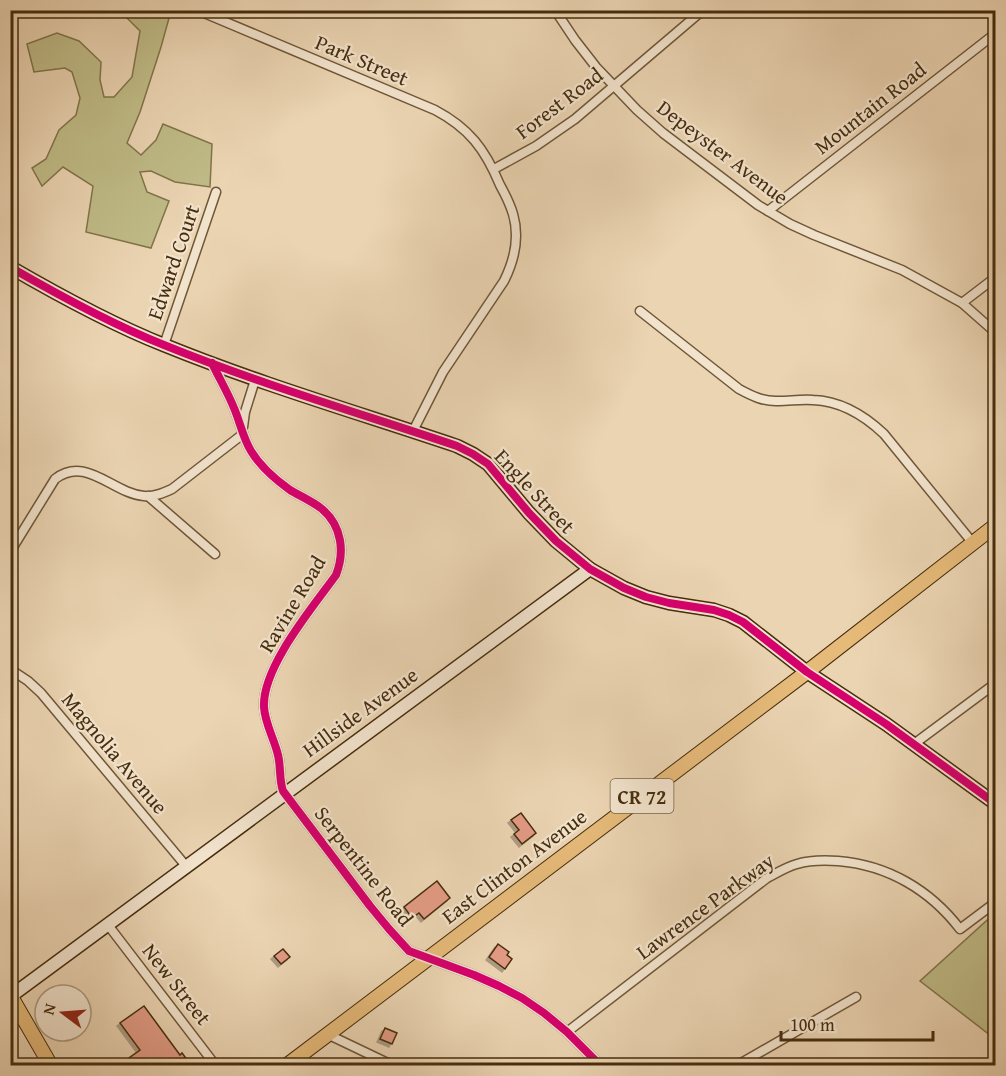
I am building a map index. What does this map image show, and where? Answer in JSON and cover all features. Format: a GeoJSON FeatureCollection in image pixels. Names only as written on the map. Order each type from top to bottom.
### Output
{"type":"FeatureCollection","features":[{"type":"Feature","properties":{"kind":"main road","name":"East Clinton Avenue"},"geometry":{"type":"LineString","coordinates":[[286,1065],[807,672],[996,525]]}},
{"type":"Feature","properties":{"kind":"main road"},"geometry":{"type":"LineString","coordinates":[[11,996],[51,1065]]}},
{"type":"Feature","properties":{"kind":"street","name":"Park Street"},"geometry":{"type":"LineString","coordinates":[[197,10],[435,110],[462,127],[474,139],[494,169]]}},
{"type":"Feature","properties":{"kind":"street","name":"Depeyster Avenue"},"geometry":{"type":"LineString","coordinates":[[555,10],[575,40],[613,86],[637,110],[663,133],[768,211],[814,235],[902,270],[962,303],[996,333]]}},
{"type":"Feature","properties":{"kind":"street","name":"Forest Road"},"geometry":{"type":"LineString","coordinates":[[494,169],[536,146],[575,119],[703,10]]}},
{"type":"Feature","properties":{"kind":"street","name":"Mountain Road"},"geometry":{"type":"LineString","coordinates":[[768,211],[996,33]]}},
{"type":"Feature","properties":{"kind":"street"},"geometry":{"type":"LineString","coordinates":[[413,431],[443,372],[504,281],[515,254],[516,229],[513,214],[494,169]]}},
{"type":"Feature","properties":{"kind":"street","name":"Edward Court"},"geometry":{"type":"LineString","coordinates":[[164,345],[216,192]]}},
{"type":"Feature","properties":{"kind":"street","name":"Engle Street"},"geometry":{"type":"LineString","coordinates":[[10,267],[53,292],[164,345],[255,380],[413,431],[473,454],[488,464],[556,541],[590,569],[646,597],[714,610],[743,622],[807,672],[914,744],[996,804]]}},
{"type":"Feature","properties":{"kind":"street"},"geometry":{"type":"LineString","coordinates":[[962,303],[996,278]]}},
{"type":"Feature","properties":{"kind":"street"},"geometry":{"type":"LineString","coordinates":[[639,311],[739,389],[752,396],[778,402],[813,400],[828,402],[858,413],[872,422],[972,542]]}},
{"type":"Feature","properties":{"kind":"street","name":"Ravine Road"},"geometry":{"type":"LineString","coordinates":[[212,363],[235,409],[251,452],[273,476],[289,489],[320,507],[328,515],[335,524],[341,544],[342,555],[336,575],[292,636],[280,656],[266,689],[265,717],[278,755],[281,785],[285,794]]}},
{"type":"Feature","properties":{"kind":"street"},"geometry":{"type":"LineString","coordinates":[[10,552],[55,479],[62,474],[79,470],[87,472],[131,493],[148,496],[158,495],[171,489],[243,434],[245,412],[255,380]]}},
{"type":"Feature","properties":{"kind":"street"},"geometry":{"type":"LineString","coordinates":[[148,496],[215,554]]}},
{"type":"Feature","properties":{"kind":"street","name":"Hillside Avenue"},"geometry":{"type":"LineString","coordinates":[[11,996],[590,569]]}},
{"type":"Feature","properties":{"kind":"street","name":"Magnolia Avenue"},"geometry":{"type":"LineString","coordinates":[[10,669],[41,693],[186,866]]}},
{"type":"Feature","properties":{"kind":"street"},"geometry":{"type":"LineString","coordinates":[[914,744],[996,683]]}},
{"type":"Feature","properties":{"kind":"street","name":"Serpentine Road"},"geometry":{"type":"LineString","coordinates":[[285,794],[389,929],[410,951],[499,986],[530,1003],[567,1032],[601,1065]]}},
{"type":"Feature","properties":{"kind":"street","name":"Lawrence Parkway"},"geometry":{"type":"LineString","coordinates":[[567,1032],[767,879],[796,865],[826,860],[850,862],[887,872],[923,891],[950,915],[960,928],[996,902]]}},
{"type":"Feature","properties":{"kind":"street","name":"New Street"},"geometry":{"type":"LineString","coordinates":[[108,925],[216,1065]]}},
{"type":"Feature","properties":{"kind":"street"},"geometry":{"type":"LineString","coordinates":[[736,1065],[856,997]]}},
{"type":"Feature","properties":{"kind":"street"},"geometry":{"type":"LineString","coordinates":[[327,1034],[394,1065]]}},
{"type":"Feature","properties":{"kind":"shaded area"},"geometry":{"type":"Polygon","coordinates":[[[115,11],[171,11],[140,112],[127,143],[141,155],[156,140],[163,124],[212,144],[210,187],[175,182],[151,171],[140,172],[147,192],[169,201],[151,248],[86,232],[93,186],[63,167],[42,186],[32,168],[46,159],[59,130],[76,115],[80,98],[72,72],[65,68],[34,72],[27,44],[57,33],[79,41],[101,62],[100,80],[104,97],[114,97],[132,77],[140,31],[126,17],[115,11]]]}},
{"type":"Feature","properties":{"kind":"shaded area"},"geometry":{"type":"Polygon","coordinates":[[[995,913],[995,1039],[920,981],[995,913]]]}},
{"type":"Feature","properties":{"kind":"building"},"geometry":{"type":"Polygon","coordinates":[[[521,813],[536,833],[522,844],[514,834],[519,830],[511,820],[521,813]]]}},
{"type":"Feature","properties":{"kind":"building"},"geometry":{"type":"Polygon","coordinates":[[[437,881],[450,898],[424,919],[419,913],[412,918],[404,907],[437,881]]]}},
{"type":"Feature","properties":{"kind":"building"},"geometry":{"type":"Polygon","coordinates":[[[498,944],[509,952],[507,955],[512,959],[505,969],[489,957],[498,944]]]}},
{"type":"Feature","properties":{"kind":"building"},"geometry":{"type":"Polygon","coordinates":[[[283,949],[290,957],[281,964],[274,956],[283,949]]]}},
{"type":"Feature","properties":{"kind":"building"},"geometry":{"type":"Polygon","coordinates":[[[144,1006],[180,1055],[182,1053],[191,1065],[119,1065],[140,1050],[120,1023],[144,1006]]]}},
{"type":"Feature","properties":{"kind":"building"},"geometry":{"type":"Polygon","coordinates":[[[385,1028],[397,1033],[392,1044],[380,1039],[385,1028]]]}},
{"type":"Feature","properties":{"kind":"cycle path"},"geometry":{"type":"LineString","coordinates":[[10,267],[86,309],[164,345],[273,385],[457,446],[473,454],[488,464],[556,541],[590,569],[646,597],[714,610],[743,622],[807,672],[886,724],[996,804]]}},
{"type":"Feature","properties":{"kind":"cycle path"},"geometry":{"type":"LineString","coordinates":[[212,363],[232,402],[246,441],[255,457],[290,490],[322,509],[334,523],[340,540],[339,566],[336,575],[280,656],[266,691],[265,713],[278,755],[283,791],[370,906],[409,951],[474,975],[522,998],[567,1032],[601,1066]]}}]}
